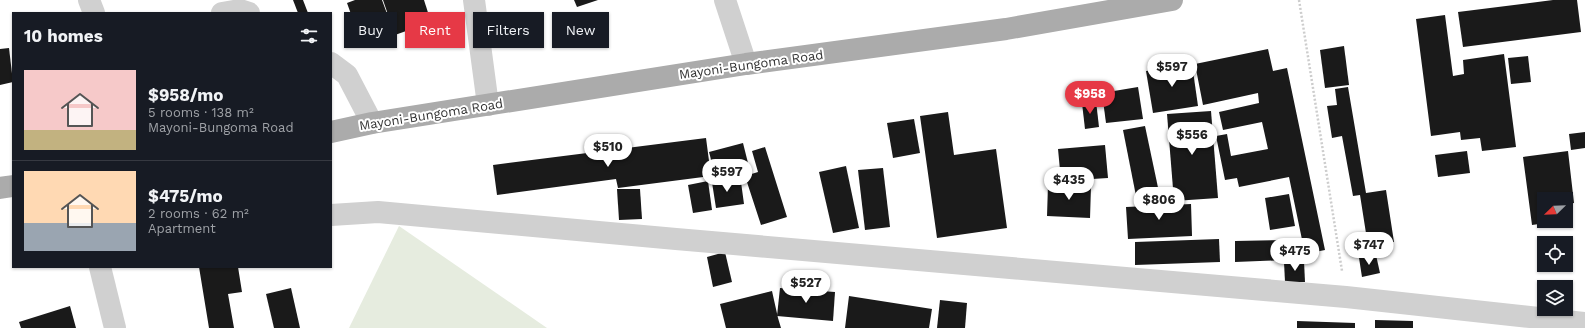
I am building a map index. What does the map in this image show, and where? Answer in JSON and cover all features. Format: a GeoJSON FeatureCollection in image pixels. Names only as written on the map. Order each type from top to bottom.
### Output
{"type":"FeatureCollection","features":[{"type":"Feature","properties":{"kind":"main road","name":"Mayoni-Bungoma Road"},"geometry":{"type":"LineString","coordinates":[[332,132],[372,123],[746,64],[1006,29],[1172,0]]}},
{"type":"Feature","properties":{"kind":"main road"},"geometry":{"type":"LineString","coordinates":[[0,188],[12,186]]}},
{"type":"Feature","properties":{"kind":"street"},"geometry":{"type":"LineString","coordinates":[[89,0],[94,12]]}},
{"type":"Feature","properties":{"kind":"street"},"geometry":{"type":"LineString","coordinates":[[474,0],[488,105]]}},
{"type":"Feature","properties":{"kind":"street"},"geometry":{"type":"LineString","coordinates":[[725,0],[746,64]]}},
{"type":"Feature","properties":{"kind":"street"},"geometry":{"type":"LineString","coordinates":[[228,12],[240,10],[246,12]]}},
{"type":"Feature","properties":{"kind":"street"},"geometry":{"type":"LineString","coordinates":[[332,64],[346,75],[372,123]]}},
{"type":"Feature","properties":{"kind":"street"},"geometry":{"type":"LineString","coordinates":[[332,215],[378,212],[1346,298],[1527,323],[1585,323]]}},
{"type":"Feature","properties":{"kind":"street"},"geometry":{"type":"LineString","coordinates":[[100,268],[115,328]]}},
{"type":"Feature","properties":{"kind":"path"},"geometry":{"type":"LineString","coordinates":[[1299,0],[1346,298]]}},
{"type":"Feature","properties":{"kind":"shaded area"},"geometry":{"type":"Polygon","coordinates":[[[399,226],[547,328],[349,328],[399,226]]]}},
{"type":"Feature","properties":{"kind":"building"},"geometry":{"type":"Polygon","coordinates":[[[293,0],[303,0],[308,12],[298,12],[293,0]]]}},
{"type":"Feature","properties":{"kind":"building"},"geometry":{"type":"Polygon","coordinates":[[[355,0],[382,0],[386,12],[350,12],[347,3],[355,0]]]}},
{"type":"Feature","properties":{"kind":"building"},"geometry":{"type":"Polygon","coordinates":[[[383,0],[424,0],[428,12],[405,12],[405,31],[397,34],[397,12],[387,12],[383,0]]]}},
{"type":"Feature","properties":{"kind":"building"},"geometry":{"type":"Polygon","coordinates":[[[574,0],[598,0],[577,7],[574,0]]]}},
{"type":"Feature","properties":{"kind":"building"},"geometry":{"type":"Polygon","coordinates":[[[1553,0],[1577,0],[1581,32],[1463,47],[1458,12],[1553,0]]]}},
{"type":"Feature","properties":{"kind":"building"},"geometry":{"type":"Polygon","coordinates":[[[1445,15],[1453,76],[1464,74],[1463,60],[1504,54],[1516,147],[1482,151],[1480,138],[1461,140],[1460,132],[1431,136],[1416,19],[1445,15]]]}},
{"type":"Feature","properties":{"kind":"building"},"geometry":{"type":"Polygon","coordinates":[[[1344,46],[1349,85],[1325,88],[1320,50],[1344,46]]]}},
{"type":"Feature","properties":{"kind":"building"},"geometry":{"type":"Polygon","coordinates":[[[9,48],[12,82],[0,85],[0,49],[9,48]]]}},
{"type":"Feature","properties":{"kind":"building"},"geometry":{"type":"Polygon","coordinates":[[[1268,49],[1273,71],[1287,68],[1325,250],[1305,254],[1289,177],[1239,187],[1237,178],[1225,180],[1216,136],[1227,134],[1231,156],[1268,149],[1262,122],[1223,130],[1219,112],[1259,103],[1258,93],[1203,105],[1195,64],[1268,49]]]}},
{"type":"Feature","properties":{"kind":"building"},"geometry":{"type":"Polygon","coordinates":[[[1528,56],[1531,82],[1511,84],[1508,58],[1528,56]]]}},
{"type":"Feature","properties":{"kind":"building"},"geometry":{"type":"Polygon","coordinates":[[[1192,64],[1198,106],[1153,113],[1146,71],[1192,64]]]}},
{"type":"Feature","properties":{"kind":"building"},"geometry":{"type":"Polygon","coordinates":[[[1138,87],[1143,119],[1106,123],[1102,93],[1138,87]]]}},
{"type":"Feature","properties":{"kind":"building"},"geometry":{"type":"Polygon","coordinates":[[[1348,87],[1366,193],[1386,190],[1394,242],[1368,246],[1360,195],[1353,196],[1342,136],[1332,138],[1327,106],[1337,105],[1335,89],[1348,87]]]}},
{"type":"Feature","properties":{"kind":"building"},"geometry":{"type":"Polygon","coordinates":[[[1096,101],[1099,127],[1085,129],[1082,103],[1096,101]]]}},
{"type":"Feature","properties":{"kind":"building"},"geometry":{"type":"Polygon","coordinates":[[[1211,111],[1218,198],[1174,201],[1167,114],[1211,111]]]}},
{"type":"Feature","properties":{"kind":"building"},"geometry":{"type":"Polygon","coordinates":[[[948,112],[954,155],[996,149],[1007,228],[937,238],[920,116],[948,112]]]}},
{"type":"Feature","properties":{"kind":"building"},"geometry":{"type":"Polygon","coordinates":[[[914,119],[920,153],[893,158],[887,123],[914,119]]]}},
{"type":"Feature","properties":{"kind":"building"},"geometry":{"type":"Polygon","coordinates":[[[1145,126],[1160,197],[1137,201],[1123,130],[1145,126]]]}},
{"type":"Feature","properties":{"kind":"building"},"geometry":{"type":"Polygon","coordinates":[[[1585,132],[1585,148],[1571,150],[1569,134],[1585,132]]]}},
{"type":"Feature","properties":{"kind":"building"},"geometry":{"type":"Polygon","coordinates":[[[706,138],[711,176],[618,188],[616,179],[497,195],[493,165],[706,138]]]}},
{"type":"Feature","properties":{"kind":"building"},"geometry":{"type":"Polygon","coordinates":[[[743,143],[749,167],[715,175],[709,152],[743,143]]]}},
{"type":"Feature","properties":{"kind":"building"},"geometry":{"type":"Polygon","coordinates":[[[1105,145],[1108,178],[1061,181],[1058,149],[1105,145]]]}},
{"type":"Feature","properties":{"kind":"building"},"geometry":{"type":"Polygon","coordinates":[[[765,147],[787,217],[761,225],[745,176],[758,172],[752,151],[765,147]]]}},
{"type":"Feature","properties":{"kind":"building"},"geometry":{"type":"Polygon","coordinates":[[[1467,151],[1470,173],[1438,177],[1435,155],[1467,151]]]}},
{"type":"Feature","properties":{"kind":"building"},"geometry":{"type":"Polygon","coordinates":[[[1568,151],[1573,192],[1537,192],[1537,224],[1532,225],[1523,157],[1568,151]]]}},
{"type":"Feature","properties":{"kind":"building"},"geometry":{"type":"Polygon","coordinates":[[[846,166],[859,228],[833,233],[819,172],[846,166]]]}},
{"type":"Feature","properties":{"kind":"building"},"geometry":{"type":"Polygon","coordinates":[[[883,168],[890,227],[865,230],[858,170],[883,168]]]}},
{"type":"Feature","properties":{"kind":"building"},"geometry":{"type":"Polygon","coordinates":[[[724,175],[725,184],[741,182],[744,204],[716,208],[711,176],[724,175]]]}},
{"type":"Feature","properties":{"kind":"building"},"geometry":{"type":"Polygon","coordinates":[[[708,181],[712,210],[693,213],[688,185],[708,181]]]}},
{"type":"Feature","properties":{"kind":"building"},"geometry":{"type":"Polygon","coordinates":[[[1048,184],[1091,186],[1090,218],[1047,216],[1048,184]]]}},
{"type":"Feature","properties":{"kind":"building"},"geometry":{"type":"Polygon","coordinates":[[[617,189],[640,189],[642,219],[619,220],[617,189]]]}},
{"type":"Feature","properties":{"kind":"building"},"geometry":{"type":"Polygon","coordinates":[[[1289,194],[1295,226],[1270,230],[1265,198],[1289,194]]]}},
{"type":"Feature","properties":{"kind":"building"},"geometry":{"type":"Polygon","coordinates":[[[1191,204],[1192,236],[1128,239],[1126,207],[1191,204]]]}},
{"type":"Feature","properties":{"kind":"building"},"geometry":{"type":"Polygon","coordinates":[[[1219,239],[1220,262],[1135,265],[1135,242],[1219,239]]]}},
{"type":"Feature","properties":{"kind":"building"},"geometry":{"type":"Polygon","coordinates":[[[1287,240],[1288,260],[1235,262],[1235,241],[1287,240]]]}},
{"type":"Feature","properties":{"kind":"building"},"geometry":{"type":"Polygon","coordinates":[[[725,252],[732,282],[713,287],[707,257],[725,252]]]}},
{"type":"Feature","properties":{"kind":"building"},"geometry":{"type":"Polygon","coordinates":[[[1376,255],[1380,273],[1362,277],[1359,258],[1376,255]]]}},
{"type":"Feature","properties":{"kind":"building"},"geometry":{"type":"Polygon","coordinates":[[[1304,261],[1305,282],[1285,282],[1284,262],[1304,261]]]}},
{"type":"Feature","properties":{"kind":"building"},"geometry":{"type":"Polygon","coordinates":[[[199,268],[238,268],[242,292],[228,294],[234,328],[209,328],[199,268]]]}},
{"type":"Feature","properties":{"kind":"building"},"geometry":{"type":"Polygon","coordinates":[[[291,288],[300,328],[274,328],[266,294],[291,288]]]}},
{"type":"Feature","properties":{"kind":"building"},"geometry":{"type":"Polygon","coordinates":[[[780,288],[835,292],[833,321],[777,316],[780,288]]]}},
{"type":"Feature","properties":{"kind":"building"},"geometry":{"type":"Polygon","coordinates":[[[772,291],[781,328],[726,328],[720,304],[772,291]]]}},
{"type":"Feature","properties":{"kind":"building"},"geometry":{"type":"Polygon","coordinates":[[[849,296],[932,309],[929,328],[845,328],[849,296]]]}},
{"type":"Feature","properties":{"kind":"building"},"geometry":{"type":"Polygon","coordinates":[[[940,300],[967,303],[965,328],[937,328],[940,300]]]}},
{"type":"Feature","properties":{"kind":"building"},"geometry":{"type":"Polygon","coordinates":[[[70,306],[76,328],[21,328],[19,322],[70,306]]]}},
{"type":"Feature","properties":{"kind":"building"},"geometry":{"type":"Polygon","coordinates":[[[1375,320],[1413,321],[1413,328],[1375,328],[1375,320]]]}},
{"type":"Feature","properties":{"kind":"building"},"geometry":{"type":"Polygon","coordinates":[[[1297,321],[1355,323],[1355,328],[1297,328],[1297,321]]]}}]}
